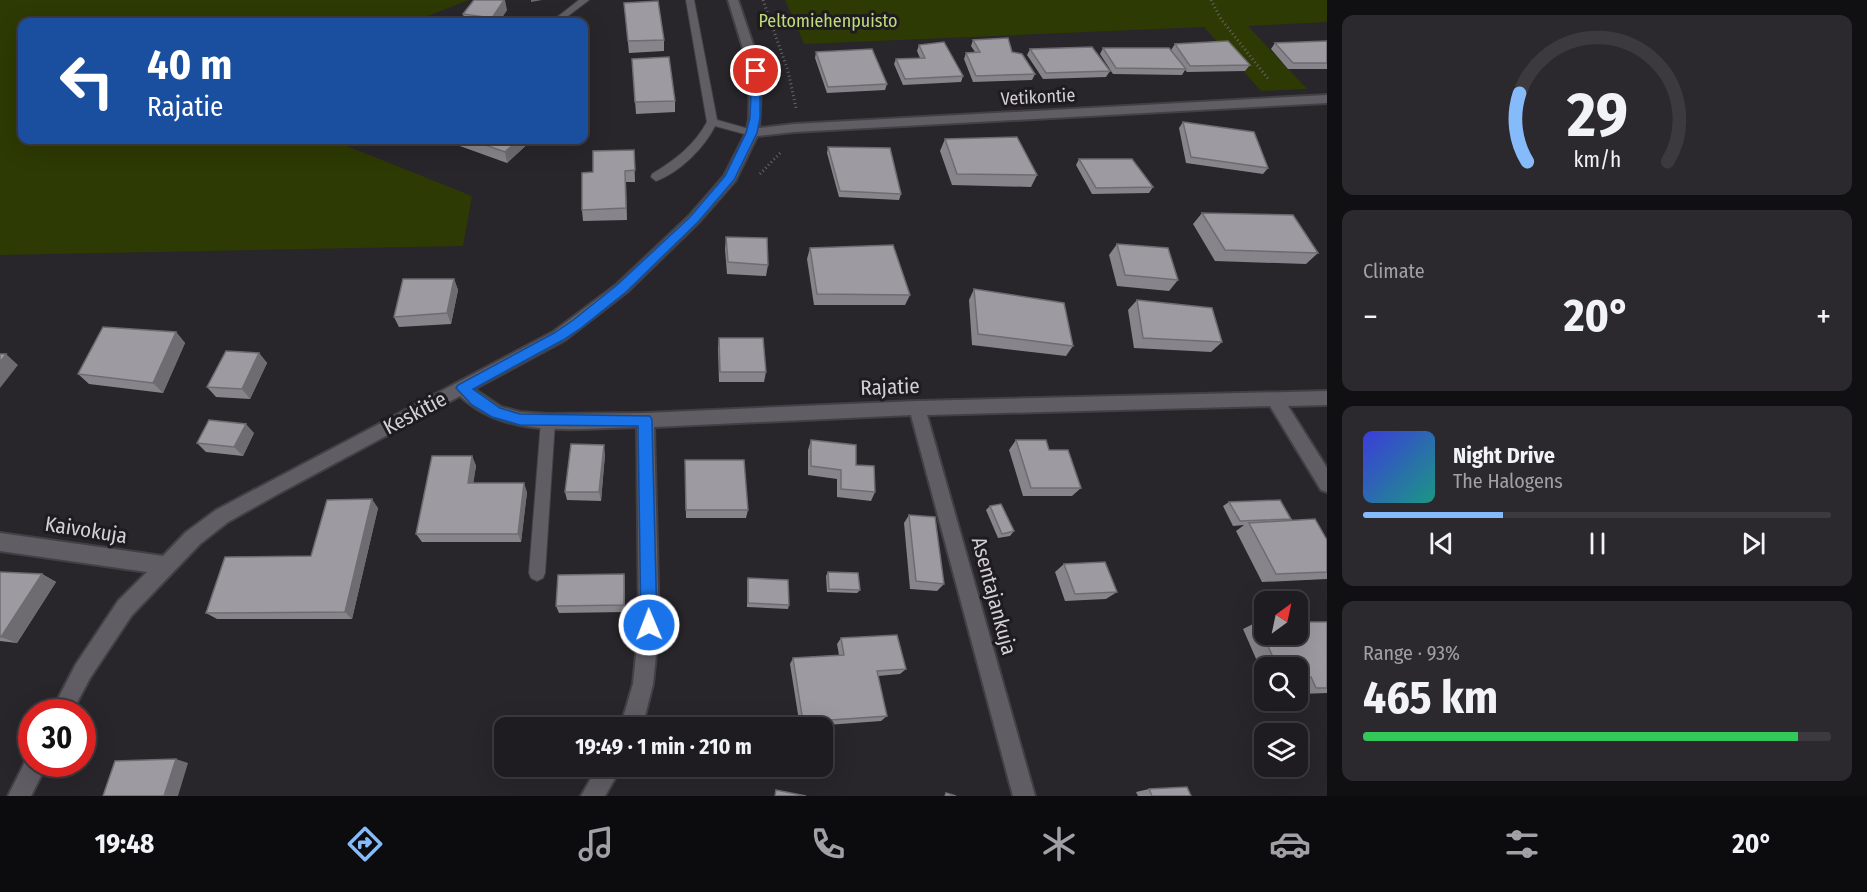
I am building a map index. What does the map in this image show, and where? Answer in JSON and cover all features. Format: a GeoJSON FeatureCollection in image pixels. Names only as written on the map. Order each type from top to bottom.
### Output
{"type":"FeatureCollection","features":[{"type":"Feature","properties":{"kind":"street","name":"Keskitie"},"geometry":{"type":"LineString","coordinates":[[68,699],[103,639],[125,608],[193,538],[222,516],[559,336],[622,288],[694,219],[730,178],[752,133],[755,118],[756,71],[733,0]]}},
{"type":"Feature","properties":{"kind":"street","name":"Vetikontie"},"geometry":{"type":"LineString","coordinates":[[752,133],[794,128],[1327,99]]}},
{"type":"Feature","properties":{"kind":"street","name":"Rajatie"},"geometry":{"type":"LineString","coordinates":[[463,388],[476,401],[496,413],[520,419],[548,421],[645,420],[918,408],[1327,398]]}},
{"type":"Feature","properties":{"kind":"street"},"geometry":{"type":"LineString","coordinates":[[1275,400],[1327,484]]}},
{"type":"Feature","properties":{"kind":"street","name":"Asentajankuja"},"geometry":{"type":"LineString","coordinates":[[918,408],[1024,796]]}},
{"type":"Feature","properties":{"kind":"street"},"geometry":{"type":"LineString","coordinates":[[634,717],[643,684],[649,625],[645,420]]}},
{"type":"Feature","properties":{"kind":"street","name":"Kaivokuja"},"geometry":{"type":"LineString","coordinates":[[0,542],[165,565]]}},
{"type":"Feature","properties":{"kind":"street"},"geometry":{"type":"LineString","coordinates":[[19,796],[29,777]]}},
{"type":"Feature","properties":{"kind":"street"},"geometry":{"type":"LineString","coordinates":[[592,796],[604,777]]}},
{"type":"Feature","properties":{"kind":"lane"},"geometry":{"type":"LineString","coordinates":[[562,18],[581,6],[585,0]]}},
{"type":"Feature","properties":{"kind":"lane"},"geometry":{"type":"LineString","coordinates":[[656,177],[685,159],[705,138],[712,122],[690,0]]}},
{"type":"Feature","properties":{"kind":"lane"},"geometry":{"type":"LineString","coordinates":[[712,122],[752,133]]}},
{"type":"Feature","properties":{"kind":"lane"},"geometry":{"type":"LineString","coordinates":[[537,573],[548,421]]}},
{"type":"Feature","properties":{"kind":"path"},"geometry":{"type":"LineString","coordinates":[[1211,0],[1221,19],[1286,101]]}},
{"type":"Feature","properties":{"kind":"green space"},"geometry":{"type":"Polygon","coordinates":[[[0,0],[469,0],[422,18],[18,18],[18,144],[342,144],[472,196],[463,246],[0,255],[0,0]]]}},
{"type":"Feature","properties":{"kind":"green space","name":"Peltomiehenpuisto"},"geometry":{"type":"Polygon","coordinates":[[[785,0],[1327,0],[1327,22],[1248,26],[1307,89],[1261,91],[1204,27],[804,44],[785,0]]]}},
{"type":"Feature","properties":{"kind":"building"},"geometry":{"type":"Polygon","coordinates":[[[474,0],[504,0],[492,18],[463,14],[474,0]]]}},
{"type":"Feature","properties":{"kind":"building"},"geometry":{"type":"Polygon","coordinates":[[[658,1],[664,40],[628,41],[624,3],[658,1]]]}},
{"type":"Feature","properties":{"kind":"building"},"geometry":{"type":"Polygon","coordinates":[[[1008,38],[1012,52],[1022,54],[1035,74],[976,76],[966,53],[980,52],[973,40],[1008,38]]]}},
{"type":"Feature","properties":{"kind":"building"},"geometry":{"type":"Polygon","coordinates":[[[1228,41],[1250,65],[1190,66],[1175,44],[1228,41]]]}},
{"type":"Feature","properties":{"kind":"building"},"geometry":{"type":"Polygon","coordinates":[[[1327,41],[1327,63],[1293,63],[1275,43],[1327,41]]]}},
{"type":"Feature","properties":{"kind":"building"},"geometry":{"type":"Polygon","coordinates":[[[944,42],[963,76],[905,79],[896,59],[925,58],[919,45],[944,42]]]}},
{"type":"Feature","properties":{"kind":"building"},"geometry":{"type":"Polygon","coordinates":[[[1092,47],[1110,71],[1046,73],[1030,49],[1092,47]]]}},
{"type":"Feature","properties":{"kind":"building"},"geometry":{"type":"Polygon","coordinates":[[[1103,48],[1169,48],[1186,69],[1116,68],[1103,48]]]}},
{"type":"Feature","properties":{"kind":"building"},"geometry":{"type":"Polygon","coordinates":[[[872,49],[887,84],[828,87],[816,52],[872,49]]]}},
{"type":"Feature","properties":{"kind":"building"},"geometry":{"type":"Polygon","coordinates":[[[669,57],[675,101],[635,102],[632,59],[669,57]]]}},
{"type":"Feature","properties":{"kind":"building"},"geometry":{"type":"Polygon","coordinates":[[[1183,122],[1254,132],[1268,168],[1191,157],[1183,122]]]}},
{"type":"Feature","properties":{"kind":"building"},"geometry":{"type":"Polygon","coordinates":[[[1017,137],[1037,175],[957,174],[945,139],[1017,137]]]}},
{"type":"Feature","properties":{"kind":"building"},"geometry":{"type":"Polygon","coordinates":[[[482,144],[514,144],[505,152],[482,144]]]}},
{"type":"Feature","properties":{"kind":"building"},"geometry":{"type":"Polygon","coordinates":[[[828,147],[890,148],[901,194],[840,191],[828,147]]]}},
{"type":"Feature","properties":{"kind":"building"},"geometry":{"type":"Polygon","coordinates":[[[634,150],[635,170],[625,171],[626,208],[582,210],[582,173],[593,172],[593,151],[634,150]]]}},
{"type":"Feature","properties":{"kind":"building"},"geometry":{"type":"Polygon","coordinates":[[[1079,159],[1132,159],[1153,187],[1096,188],[1079,159]]]}},
{"type":"Feature","properties":{"kind":"building"},"geometry":{"type":"Polygon","coordinates":[[[1202,213],[1293,215],[1318,253],[1225,250],[1202,213]]]}},
{"type":"Feature","properties":{"kind":"building"},"geometry":{"type":"Polygon","coordinates":[[[726,237],[767,238],[768,265],[728,262],[726,237]]]}},
{"type":"Feature","properties":{"kind":"building"},"geometry":{"type":"Polygon","coordinates":[[[1117,244],[1168,248],[1178,280],[1125,275],[1117,244]]]}},
{"type":"Feature","properties":{"kind":"building"},"geometry":{"type":"Polygon","coordinates":[[[893,245],[910,295],[817,294],[810,248],[893,245]]]}},
{"type":"Feature","properties":{"kind":"building"},"geometry":{"type":"Polygon","coordinates":[[[403,279],[454,279],[447,313],[394,317],[403,279]]]}},
{"type":"Feature","properties":{"kind":"building"},"geometry":{"type":"Polygon","coordinates":[[[974,289],[1064,303],[1073,346],[978,334],[974,289]]]}},
{"type":"Feature","properties":{"kind":"building"},"geometry":{"type":"Polygon","coordinates":[[[1137,300],[1212,308],[1222,342],[1143,338],[1137,300]]]}},
{"type":"Feature","properties":{"kind":"building"},"geometry":{"type":"Polygon","coordinates":[[[103,327],[176,332],[153,383],[78,374],[103,327]]]}},
{"type":"Feature","properties":{"kind":"building"},"geometry":{"type":"Polygon","coordinates":[[[719,338],[763,338],[766,372],[720,372],[719,338]]]}},
{"type":"Feature","properties":{"kind":"building"},"geometry":{"type":"Polygon","coordinates":[[[226,351],[259,353],[242,389],[207,387],[226,351]]]}},
{"type":"Feature","properties":{"kind":"building"},"geometry":{"type":"Polygon","coordinates":[[[0,354],[6,354],[0,362],[0,354]]]}},
{"type":"Feature","properties":{"kind":"building"},"geometry":{"type":"Polygon","coordinates":[[[209,420],[246,424],[234,447],[197,443],[209,420]]]}},
{"type":"Feature","properties":{"kind":"building"},"geometry":{"type":"Polygon","coordinates":[[[811,440],[856,445],[856,465],[874,466],[875,492],[841,489],[841,470],[811,466],[811,440]]]}},
{"type":"Feature","properties":{"kind":"building"},"geometry":{"type":"Polygon","coordinates":[[[1016,440],[1046,440],[1049,450],[1068,450],[1081,488],[1031,488],[1016,440]]]}},
{"type":"Feature","properties":{"kind":"building"},"geometry":{"type":"Polygon","coordinates":[[[571,444],[604,445],[599,492],[565,492],[571,444]]]}},
{"type":"Feature","properties":{"kind":"building"},"geometry":{"type":"Polygon","coordinates":[[[432,456],[472,456],[468,483],[524,483],[518,534],[416,534],[432,456]]]}},
{"type":"Feature","properties":{"kind":"building"},"geometry":{"type":"Polygon","coordinates":[[[685,460],[744,460],[748,510],[686,510],[685,460]]]}},
{"type":"Feature","properties":{"kind":"building"},"geometry":{"type":"Polygon","coordinates":[[[372,499],[345,612],[206,613],[225,557],[311,556],[327,500],[372,499]]]}},
{"type":"Feature","properties":{"kind":"building"},"geometry":{"type":"Polygon","coordinates":[[[1280,500],[1291,519],[1240,521],[1229,502],[1280,500]]]}},
{"type":"Feature","properties":{"kind":"building"},"geometry":{"type":"Polygon","coordinates":[[[1001,504],[1014,531],[1002,534],[990,506],[1001,504]]]}},
{"type":"Feature","properties":{"kind":"building"},"geometry":{"type":"Polygon","coordinates":[[[909,515],[935,517],[944,584],[916,581],[909,515]]]}},
{"type":"Feature","properties":{"kind":"building"},"geometry":{"type":"Polygon","coordinates":[[[1315,519],[1327,540],[1327,572],[1276,574],[1249,523],[1315,519]]]}},
{"type":"Feature","properties":{"kind":"building"},"geometry":{"type":"Polygon","coordinates":[[[1105,562],[1117,592],[1075,594],[1064,564],[1105,562]]]}},
{"type":"Feature","properties":{"kind":"building"},"geometry":{"type":"Polygon","coordinates":[[[0,572],[42,574],[1,637],[0,637],[0,572]]]}},
{"type":"Feature","properties":{"kind":"building"},"geometry":{"type":"Polygon","coordinates":[[[828,572],[858,573],[860,590],[829,589],[828,572]]]}},
{"type":"Feature","properties":{"kind":"building"},"geometry":{"type":"Polygon","coordinates":[[[624,574],[624,605],[556,606],[558,575],[624,574]]]}},
{"type":"Feature","properties":{"kind":"building"},"geometry":{"type":"Polygon","coordinates":[[[748,578],[788,580],[789,605],[748,603],[748,578]]]}},
{"type":"Feature","properties":{"kind":"building"},"geometry":{"type":"Polygon","coordinates":[[[1308,622],[1327,622],[1327,688],[1316,688],[1311,677],[1308,677],[1308,657],[1273,657],[1268,645],[1308,645],[1308,622]]]}},
{"type":"Feature","properties":{"kind":"building"},"geometry":{"type":"Polygon","coordinates":[[[897,635],[906,669],[877,671],[887,716],[833,720],[833,717],[802,717],[793,658],[844,655],[841,638],[897,635]]]}},
{"type":"Feature","properties":{"kind":"building"},"geometry":{"type":"Polygon","coordinates":[[[176,759],[164,796],[103,796],[115,761],[176,759]]]}},
{"type":"Feature","properties":{"kind":"building"},"geometry":{"type":"Polygon","coordinates":[[[1187,787],[1191,796],[1152,796],[1149,789],[1187,787]]]}},
{"type":"Feature","properties":{"kind":"building"},"geometry":{"type":"Polygon","coordinates":[[[776,790],[806,796],[775,796],[776,790]]]}},
{"type":"Feature","properties":{"kind":"route"},"geometry":{"type":"LineString","coordinates":[[649,625],[645,420],[520,419],[496,413],[476,401],[463,388],[577,324],[622,288],[694,219],[730,178],[752,133],[755,118],[756,71]]}}]}
